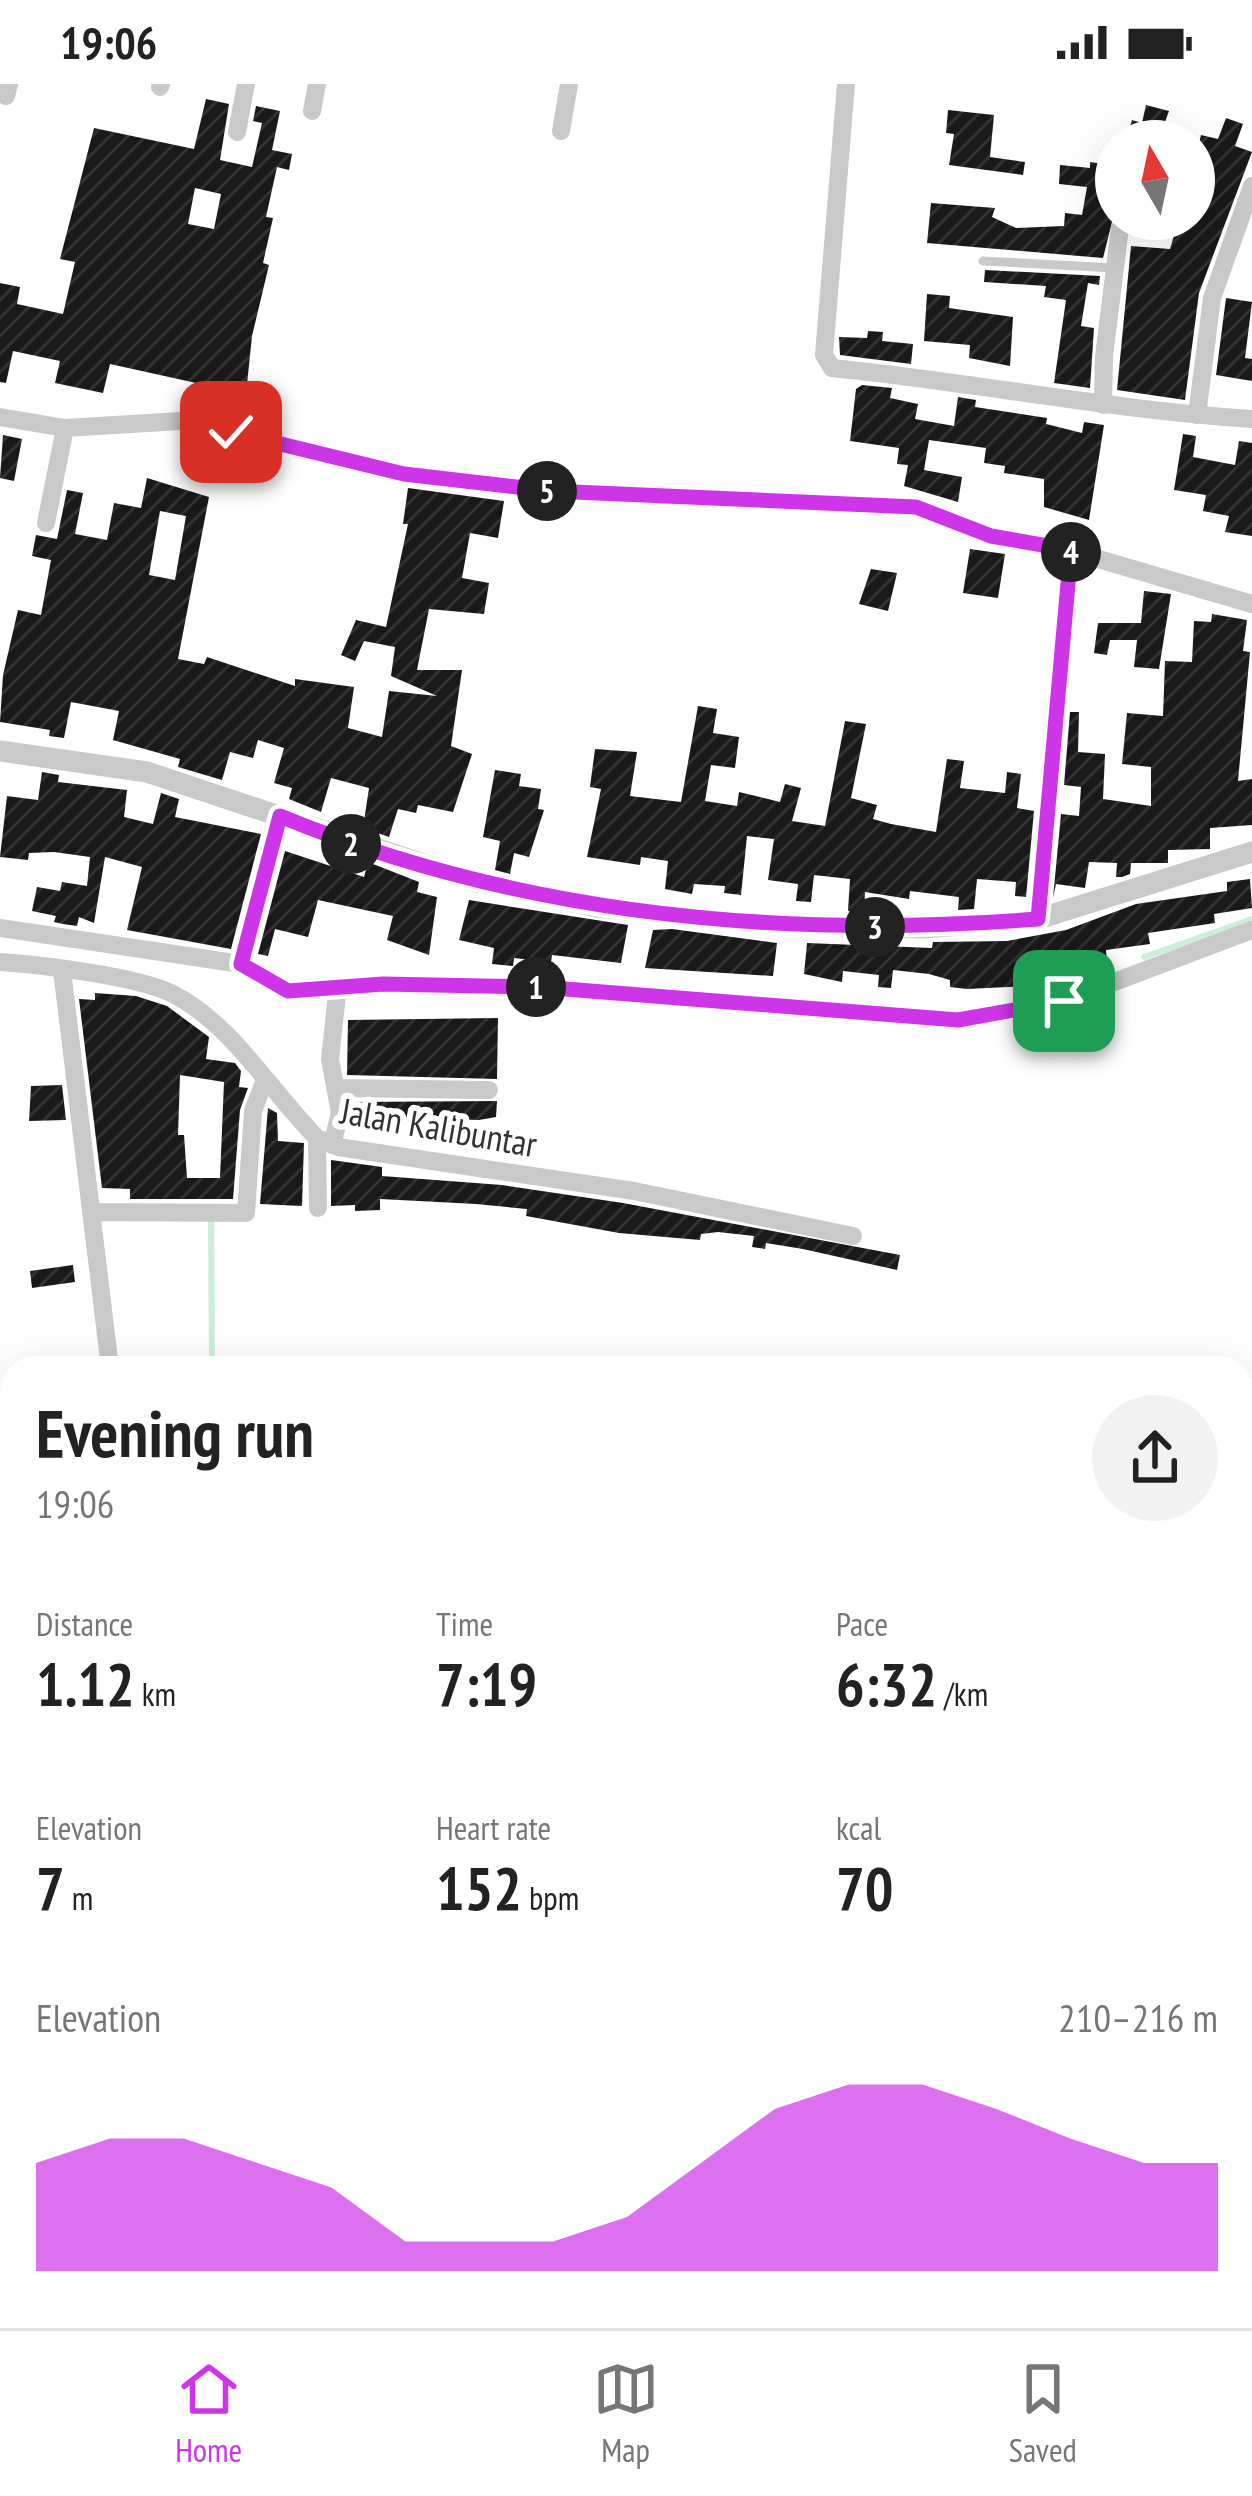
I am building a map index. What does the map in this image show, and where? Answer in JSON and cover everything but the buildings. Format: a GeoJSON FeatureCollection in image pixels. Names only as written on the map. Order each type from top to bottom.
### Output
{"type":"FeatureCollection","features":[{"type":"Feature","properties":{"kind":"street"},"geometry":{"type":"LineString","coordinates":[[237,132],[246,84]]}},
{"type":"Feature","properties":{"kind":"street"},"geometry":{"type":"LineString","coordinates":[[312,110],[316,84]]}},
{"type":"Feature","properties":{"kind":"street"},"geometry":{"type":"LineString","coordinates":[[561,131],[569,84]]}},
{"type":"Feature","properties":{"kind":"street"},"geometry":{"type":"LineString","coordinates":[[846,84],[827,362],[832,368],[962,381],[1103,405],[1252,418]]}},
{"type":"Feature","properties":{"kind":"street"},"geometry":{"type":"LineString","coordinates":[[1197,415],[1212,298],[1252,186]]}},
{"type":"Feature","properties":{"kind":"street"},"geometry":{"type":"LineString","coordinates":[[1103,405],[1103,356],[1118,240]]}},
{"type":"Feature","properties":{"kind":"street"},"geometry":{"type":"LineString","coordinates":[[0,417],[65,428],[182,421],[404,474],[530,489],[916,507],[991,536],[1071,550],[1252,604]]}},
{"type":"Feature","properties":{"kind":"street"},"geometry":{"type":"LineString","coordinates":[[46,523],[65,428]]}},
{"type":"Feature","properties":{"kind":"street"},"geometry":{"type":"LineString","coordinates":[[1038,919],[1071,550]]}},
{"type":"Feature","properties":{"kind":"street"},"geometry":{"type":"LineString","coordinates":[[0,751],[147,772],[477,882],[597,907],[794,925],[924,928],[1038,919],[1252,852]]}},
{"type":"Feature","properties":{"kind":"street"},"geometry":{"type":"LineString","coordinates":[[241,964],[280,816]]}},
{"type":"Feature","properties":{"kind":"street"},"geometry":{"type":"LineString","coordinates":[[0,928],[241,964],[281,989],[338,994],[540,987],[982,1020],[1079,997],[1192,949],[1252,931]]}},
{"type":"Feature","properties":{"kind":"street","name":"Jalan Kalibuntar"},"geometry":{"type":"LineString","coordinates":[[0,962],[173,994],[218,1028],[265,1080],[332,1132],[441,1166],[634,1191],[853,1236]]}},
{"type":"Feature","properties":{"kind":"street"},"geometry":{"type":"LineString","coordinates":[[62,970],[109,1356]]}},
{"type":"Feature","properties":{"kind":"street"},"geometry":{"type":"LineString","coordinates":[[318,1208],[332,1132],[335,1088],[330,1044],[338,994]]}},
{"type":"Feature","properties":{"kind":"street"},"geometry":{"type":"LineString","coordinates":[[91,1212],[246,1213],[254,1111],[265,1080]]}},
{"type":"Feature","properties":{"kind":"street"},"geometry":{"type":"LineString","coordinates":[[335,1088],[489,1090]]}},
{"type":"Feature","properties":{"kind":"lane"},"geometry":{"type":"LineString","coordinates":[[983,261],[1115,268]]}},
{"type":"Feature","properties":{"kind":"waterway"},"geometry":{"type":"LineString","coordinates":[[1144,957],[1252,919]]}},
{"type":"Feature","properties":{"kind":"waterway"},"geometry":{"type":"LineString","coordinates":[[211,1217],[212,1356]]}},
{"type":"Feature","properties":{"kind":"route"},"geometry":{"type":"LineString","coordinates":[[231,432],[404,474],[551,491],[916,507],[991,536],[1071,550],[1038,919],[924,928],[794,925],[597,907],[477,882],[334,838],[280,816],[241,964],[271,985],[300,991],[383,984],[540,987],[767,1001],[958,1020],[995,1018],[1064,1001]]}}]}
